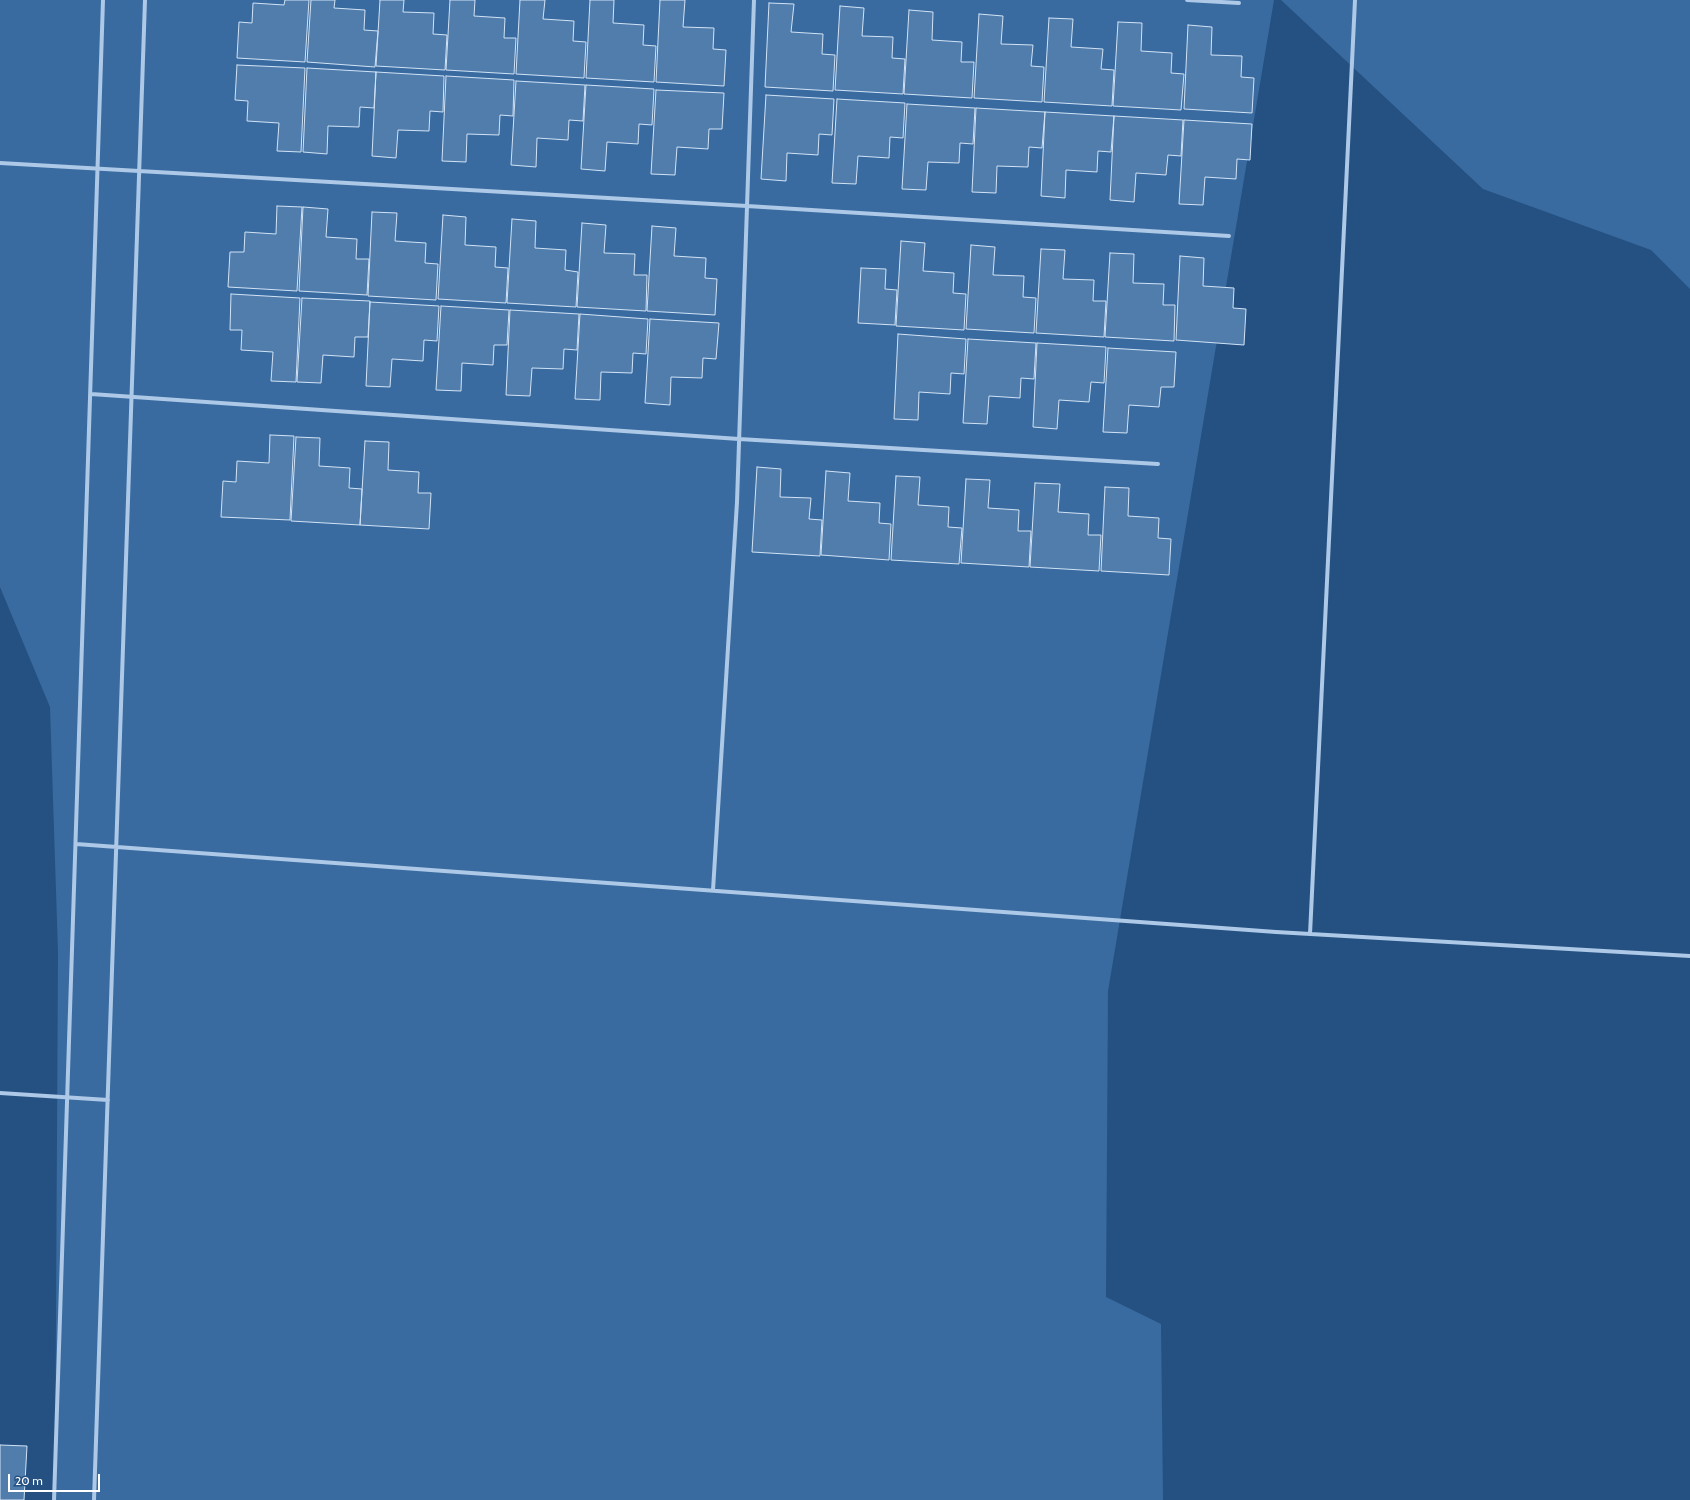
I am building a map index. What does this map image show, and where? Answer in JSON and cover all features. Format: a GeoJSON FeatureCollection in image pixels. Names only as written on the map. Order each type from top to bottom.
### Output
{"type":"FeatureCollection","features":[{"type":"Feature","properties":{"kind":"street"},"geometry":{"type":"LineString","coordinates":[[54,1500],[103,0]]}},
{"type":"Feature","properties":{"kind":"street"},"geometry":{"type":"LineString","coordinates":[[94,1500],[145,0]]}},
{"type":"Feature","properties":{"kind":"street"},"geometry":{"type":"LineString","coordinates":[[712,890],[737,502],[754,0]]}},
{"type":"Feature","properties":{"kind":"street"},"geometry":{"type":"LineString","coordinates":[[1187,0],[1239,3]]}},
{"type":"Feature","properties":{"kind":"street"},"geometry":{"type":"LineString","coordinates":[[1310,934],[1354,0]]}},
{"type":"Feature","properties":{"kind":"street"},"geometry":{"type":"LineString","coordinates":[[0,163],[747,206],[1229,236]]}},
{"type":"Feature","properties":{"kind":"street"},"geometry":{"type":"LineString","coordinates":[[91,394],[739,439],[1158,464]]}},
{"type":"Feature","properties":{"kind":"street"},"geometry":{"type":"LineString","coordinates":[[76,844],[1310,934],[1690,956]]}},
{"type":"Feature","properties":{"kind":"street"},"geometry":{"type":"LineString","coordinates":[[0,1093],[108,1100]]}},
{"type":"Feature","properties":{"kind":"shaded area"},"geometry":{"type":"Polygon","coordinates":[[[0,0],[1274,0],[1108,991],[1106,1297],[1161,1324],[1163,1500],[55,1500],[58,952],[50,707],[0,587],[0,0]]]}},
{"type":"Feature","properties":{"kind":"shaded area"},"geometry":{"type":"Polygon","coordinates":[[[1281,0],[1690,0],[1690,289],[1651,250],[1483,189],[1281,0]]]}},
{"type":"Feature","properties":{"kind":"building"},"geometry":{"type":"Polygon","coordinates":[[[285,0],[309,0],[305,62],[237,58],[239,22],[252,23],[253,3],[284,5],[285,0]]]}},
{"type":"Feature","properties":{"kind":"building"},"geometry":{"type":"Polygon","coordinates":[[[311,0],[335,0],[334,8],[365,10],[364,30],[378,31],[375,67],[307,62],[311,0]]]}},
{"type":"Feature","properties":{"kind":"building"},"geometry":{"type":"Polygon","coordinates":[[[380,0],[404,0],[403,12],[434,13],[433,34],[447,35],[445,70],[376,66],[380,0]]]}},
{"type":"Feature","properties":{"kind":"building"},"geometry":{"type":"Polygon","coordinates":[[[450,0],[475,0],[474,16],[505,18],[504,38],[516,38],[514,74],[446,70],[450,0]]]}},
{"type":"Feature","properties":{"kind":"building"},"geometry":{"type":"Polygon","coordinates":[[[520,0],[545,0],[543,19],[574,21],[573,41],[586,42],[584,78],[516,74],[520,0]]]}},
{"type":"Feature","properties":{"kind":"building"},"geometry":{"type":"Polygon","coordinates":[[[590,0],[614,0],[613,23],[644,25],[643,45],[656,46],[654,82],[586,78],[590,0]]]}},
{"type":"Feature","properties":{"kind":"building"},"geometry":{"type":"Polygon","coordinates":[[[660,0],[685,0],[683,27],[714,28],[713,49],[726,50],[724,86],[656,82],[660,0]]]}},
{"type":"Feature","properties":{"kind":"building"},"geometry":{"type":"Polygon","coordinates":[[[769,3],[794,4],[791,32],[823,34],[822,54],[835,55],[833,91],[765,87],[769,3]]]}},
{"type":"Feature","properties":{"kind":"building"},"geometry":{"type":"Polygon","coordinates":[[[840,6],[864,8],[862,36],[893,37],[892,58],[905,59],[903,94],[835,90],[840,6]]]}},
{"type":"Feature","properties":{"kind":"building"},"geometry":{"type":"Polygon","coordinates":[[[909,10],[933,12],[932,40],[962,42],[961,62],[974,62],[972,98],[904,94],[909,10]]]}},
{"type":"Feature","properties":{"kind":"building"},"geometry":{"type":"Polygon","coordinates":[[[979,14],[1003,16],[1001,44],[1033,45],[1031,66],[1044,67],[1042,102],[974,98],[979,14]]]}},
{"type":"Feature","properties":{"kind":"building"},"geometry":{"type":"Polygon","coordinates":[[[1049,18],[1073,19],[1071,47],[1103,49],[1101,69],[1114,70],[1112,106],[1044,102],[1049,18]]]}},
{"type":"Feature","properties":{"kind":"building"},"geometry":{"type":"Polygon","coordinates":[[[1118,22],[1142,23],[1141,51],[1172,53],[1171,73],[1184,74],[1181,110],[1113,106],[1118,22]]]}},
{"type":"Feature","properties":{"kind":"building"},"geometry":{"type":"Polygon","coordinates":[[[1188,25],[1212,27],[1211,55],[1242,56],[1241,77],[1254,78],[1252,113],[1184,109],[1188,25]]]}},
{"type":"Feature","properties":{"kind":"building"},"geometry":{"type":"Polygon","coordinates":[[[237,65],[305,68],[301,152],[277,151],[279,123],[247,121],[248,101],[235,100],[237,65]]]}},
{"type":"Feature","properties":{"kind":"building"},"geometry":{"type":"Polygon","coordinates":[[[307,68],[376,72],[374,108],[360,107],[359,127],[328,126],[327,154],[303,152],[307,68]]]}},
{"type":"Feature","properties":{"kind":"building"},"geometry":{"type":"Polygon","coordinates":[[[376,72],[444,76],[443,112],[430,111],[429,131],[398,130],[396,158],[372,156],[376,72]]]}},
{"type":"Feature","properties":{"kind":"building"},"geometry":{"type":"Polygon","coordinates":[[[446,76],[514,80],[513,116],[500,115],[499,135],[467,134],[466,162],[442,161],[446,76]]]}},
{"type":"Feature","properties":{"kind":"building"},"geometry":{"type":"Polygon","coordinates":[[[516,81],[585,85],[583,121],[569,120],[568,140],[537,138],[536,167],[511,165],[516,81]]]}},
{"type":"Feature","properties":{"kind":"building"},"geometry":{"type":"Polygon","coordinates":[[[586,85],[654,89],[652,125],[639,124],[638,144],[607,142],[605,171],[581,169],[586,85]]]}},
{"type":"Feature","properties":{"kind":"building"},"geometry":{"type":"Polygon","coordinates":[[[656,90],[724,93],[722,129],[709,129],[708,149],[677,147],[675,175],[651,174],[656,90]]]}},
{"type":"Feature","properties":{"kind":"building"},"geometry":{"type":"Polygon","coordinates":[[[766,95],[834,99],[832,135],[819,134],[818,155],[787,153],[786,181],[761,179],[766,95]]]}},
{"type":"Feature","properties":{"kind":"building"},"geometry":{"type":"Polygon","coordinates":[[[837,99],[905,103],[903,138],[890,137],[889,158],[858,156],[856,184],[832,183],[837,99]]]}},
{"type":"Feature","properties":{"kind":"building"},"geometry":{"type":"Polygon","coordinates":[[[907,104],[975,108],[973,144],[960,143],[959,163],[928,162],[926,190],[902,189],[907,104]]]}},
{"type":"Feature","properties":{"kind":"building"},"geometry":{"type":"Polygon","coordinates":[[[976,108],[1045,112],[1042,148],[1029,147],[1028,167],[997,166],[996,193],[972,192],[976,108]]]}},
{"type":"Feature","properties":{"kind":"building"},"geometry":{"type":"Polygon","coordinates":[[[1045,112],[1114,116],[1111,152],[1098,151],[1097,172],[1066,170],[1065,198],[1041,196],[1045,112]]]}},
{"type":"Feature","properties":{"kind":"building"},"geometry":{"type":"Polygon","coordinates":[[[1114,116],[1183,120],[1181,156],[1168,155],[1166,175],[1136,173],[1134,202],[1110,200],[1114,116]]]}},
{"type":"Feature","properties":{"kind":"building"},"geometry":{"type":"Polygon","coordinates":[[[1184,120],[1252,124],[1250,160],[1237,159],[1236,179],[1205,177],[1203,205],[1179,204],[1184,120]]]}},
{"type":"Feature","properties":{"kind":"building"},"geometry":{"type":"Polygon","coordinates":[[[277,206],[302,207],[297,291],[228,287],[230,252],[244,252],[245,232],[276,234],[277,206]]]}},
{"type":"Feature","properties":{"kind":"building"},"geometry":{"type":"Polygon","coordinates":[[[303,207],[328,209],[326,237],[357,239],[356,259],[369,259],[367,295],[299,291],[303,207]]]}},
{"type":"Feature","properties":{"kind":"building"},"geometry":{"type":"Polygon","coordinates":[[[372,212],[397,213],[395,241],[426,243],[425,263],[438,264],[436,300],[368,296],[372,212]]]}},
{"type":"Feature","properties":{"kind":"building"},"geometry":{"type":"Polygon","coordinates":[[[443,215],[466,217],[465,245],[496,247],[495,267],[508,268],[506,303],[438,299],[443,215]]]}},
{"type":"Feature","properties":{"kind":"building"},"geometry":{"type":"Polygon","coordinates":[[[512,219],[536,221],[535,248],[566,250],[565,270],[578,272],[576,307],[507,303],[512,219]]]}},
{"type":"Feature","properties":{"kind":"building"},"geometry":{"type":"Polygon","coordinates":[[[582,223],[606,225],[604,253],[635,254],[634,275],[647,275],[646,311],[577,307],[582,223]]]}},
{"type":"Feature","properties":{"kind":"building"},"geometry":{"type":"Polygon","coordinates":[[[652,226],[676,228],[674,256],[706,258],[705,278],[717,279],[715,315],[647,311],[652,226]]]}},
{"type":"Feature","properties":{"kind":"building"},"geometry":{"type":"Polygon","coordinates":[[[901,241],[925,243],[923,271],[954,273],[953,293],[966,294],[964,330],[896,326],[901,241]]]}},
{"type":"Feature","properties":{"kind":"building"},"geometry":{"type":"Polygon","coordinates":[[[971,245],[995,247],[993,275],[1024,276],[1023,297],[1036,298],[1034,333],[966,329],[971,245]]]}},
{"type":"Feature","properties":{"kind":"building"},"geometry":{"type":"Polygon","coordinates":[[[1041,249],[1065,250],[1063,279],[1094,280],[1093,301],[1106,301],[1104,337],[1036,333],[1041,249]]]}},
{"type":"Feature","properties":{"kind":"building"},"geometry":{"type":"Polygon","coordinates":[[[1110,253],[1134,254],[1133,283],[1164,284],[1163,305],[1175,305],[1174,341],[1105,337],[1110,253]]]}},
{"type":"Feature","properties":{"kind":"building"},"geometry":{"type":"Polygon","coordinates":[[[1180,256],[1204,258],[1203,286],[1234,288],[1233,308],[1246,309],[1244,345],[1176,340],[1180,256]]]}},
{"type":"Feature","properties":{"kind":"building"},"geometry":{"type":"Polygon","coordinates":[[[861,268],[886,269],[885,289],[897,290],[895,325],[858,323],[861,268]]]}},
{"type":"Feature","properties":{"kind":"building"},"geometry":{"type":"Polygon","coordinates":[[[231,294],[300,298],[296,382],[271,381],[273,352],[241,350],[242,330],[230,330],[231,294]]]}},
{"type":"Feature","properties":{"kind":"building"},"geometry":{"type":"Polygon","coordinates":[[[302,298],[370,301],[368,337],[355,337],[354,357],[323,355],[321,383],[297,382],[302,298]]]}},
{"type":"Feature","properties":{"kind":"building"},"geometry":{"type":"Polygon","coordinates":[[[370,302],[439,306],[437,341],[424,340],[423,361],[392,359],[390,387],[366,386],[370,302]]]}},
{"type":"Feature","properties":{"kind":"building"},"geometry":{"type":"Polygon","coordinates":[[[441,306],[509,310],[507,345],[494,345],[493,365],[462,363],[461,391],[436,390],[441,306]]]}},
{"type":"Feature","properties":{"kind":"building"},"geometry":{"type":"Polygon","coordinates":[[[510,310],[579,314],[577,350],[564,349],[563,369],[532,368],[530,396],[506,395],[510,310]]]}},
{"type":"Feature","properties":{"kind":"building"},"geometry":{"type":"Polygon","coordinates":[[[580,314],[648,319],[646,354],[633,353],[632,373],[601,372],[600,400],[575,399],[580,314]]]}},
{"type":"Feature","properties":{"kind":"building"},"geometry":{"type":"Polygon","coordinates":[[[650,319],[719,323],[716,359],[703,358],[702,378],[671,377],[670,405],[645,403],[650,319]]]}},
{"type":"Feature","properties":{"kind":"building"},"geometry":{"type":"Polygon","coordinates":[[[898,334],[966,339],[964,374],[951,373],[950,394],[919,392],[918,420],[894,419],[898,334]]]}},
{"type":"Feature","properties":{"kind":"building"},"geometry":{"type":"Polygon","coordinates":[[[968,339],[1036,343],[1034,379],[1021,378],[1020,398],[989,396],[987,424],[963,423],[968,339]]]}},
{"type":"Feature","properties":{"kind":"building"},"geometry":{"type":"Polygon","coordinates":[[[1037,343],[1106,347],[1104,383],[1091,382],[1089,402],[1059,400],[1057,429],[1033,427],[1037,343]]]}},
{"type":"Feature","properties":{"kind":"building"},"geometry":{"type":"Polygon","coordinates":[[[1108,348],[1176,352],[1174,387],[1161,387],[1159,407],[1129,405],[1127,433],[1103,432],[1108,348]]]}},
{"type":"Feature","properties":{"kind":"building"},"geometry":{"type":"Polygon","coordinates":[[[270,435],[294,436],[290,520],[221,517],[223,481],[236,482],[237,461],[269,463],[270,435]]]}},
{"type":"Feature","properties":{"kind":"building"},"geometry":{"type":"Polygon","coordinates":[[[296,437],[320,438],[319,466],[350,468],[349,488],[362,489],[360,525],[291,521],[296,437]]]}},
{"type":"Feature","properties":{"kind":"building"},"geometry":{"type":"Polygon","coordinates":[[[365,441],[389,442],[388,470],[419,472],[418,493],[431,493],[429,529],[360,525],[365,441]]]}},
{"type":"Feature","properties":{"kind":"building"},"geometry":{"type":"Polygon","coordinates":[[[757,467],[781,469],[780,497],[811,498],[809,519],[822,520],[820,556],[752,552],[757,467]]]}},
{"type":"Feature","properties":{"kind":"building"},"geometry":{"type":"Polygon","coordinates":[[[826,471],[850,473],[848,501],[880,503],[879,523],[891,524],[889,560],[821,555],[826,471]]]}},
{"type":"Feature","properties":{"kind":"building"},"geometry":{"type":"Polygon","coordinates":[[[896,476],[920,477],[918,505],[949,507],[948,527],[962,528],[959,564],[891,560],[896,476]]]}},
{"type":"Feature","properties":{"kind":"building"},"geometry":{"type":"Polygon","coordinates":[[[966,479],[990,480],[988,508],[1019,510],[1018,531],[1031,531],[1029,567],[961,563],[966,479]]]}},
{"type":"Feature","properties":{"kind":"building"},"geometry":{"type":"Polygon","coordinates":[[[1035,483],[1060,484],[1058,512],[1089,514],[1088,535],[1101,535],[1099,571],[1030,567],[1035,483]]]}},
{"type":"Feature","properties":{"kind":"building"},"geometry":{"type":"Polygon","coordinates":[[[1105,487],[1129,488],[1128,516],[1159,518],[1158,538],[1171,539],[1169,575],[1101,571],[1105,487]]]}},
{"type":"Feature","properties":{"kind":"building"},"geometry":{"type":"Polygon","coordinates":[[[0,1445],[27,1446],[24,1500],[0,1500],[0,1445]]]}}]}
